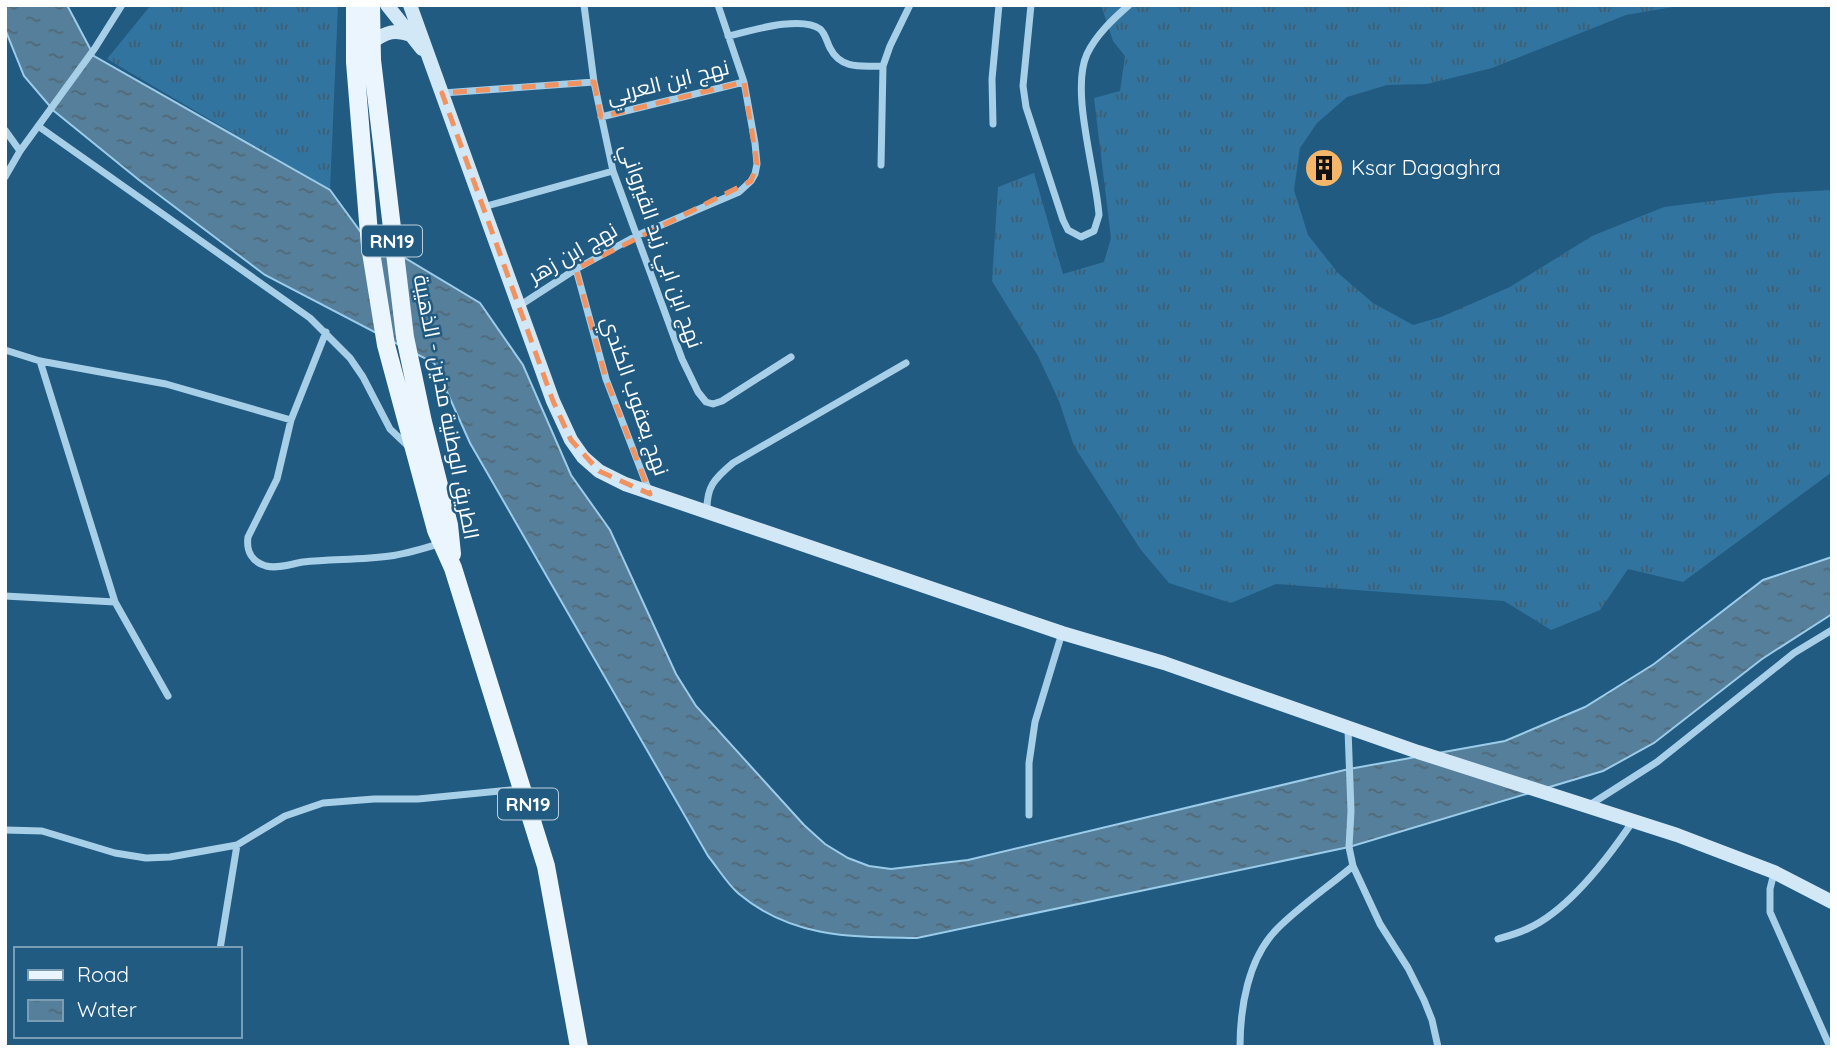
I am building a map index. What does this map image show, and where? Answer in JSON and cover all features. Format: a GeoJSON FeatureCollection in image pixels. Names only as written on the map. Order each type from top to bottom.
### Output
{"type":"FeatureCollection","features":[{"type":"Feature","properties":{"kind":"main road","name":"الطريق الوطنية مدنين - الذهيبة"},"geometry":{"type":"LineString","coordinates":[[355,5],[366,54]]}},
{"type":"Feature","properties":{"kind":"main road","name":"الطريق الوطنية مدنين - الذهيبة"},"geometry":{"type":"LineString","coordinates":[[371,5],[366,54],[370,246],[386,345],[414,422],[453,568],[546,866],[579,1047]]}},
{"type":"Feature","properties":{"kind":"main road","name":"الطريق الوطنية مدنين - الذهيبة"},"geometry":{"type":"LineString","coordinates":[[414,422],[415,451],[436,530],[446,541]]}},
{"type":"Feature","properties":{"kind":"street"},"geometry":{"type":"LineString","coordinates":[[5,177],[20,150],[95,48],[122,5]]}},
{"type":"Feature","properties":{"kind":"street"},"geometry":{"type":"LineString","coordinates":[[387,5],[429,58]]}},
{"type":"Feature","properties":{"kind":"street"},"geometry":{"type":"LineString","coordinates":[[410,5],[553,401],[571,440],[583,457],[599,471],[625,484],[706,514],[1062,633],[1164,663],[1348,729],[1633,821],[1774,872],[1832,902]]}},
{"type":"Feature","properties":{"kind":"street","name":"نهج ابن ابي زيد القيرواني"},"geometry":{"type":"LineString","coordinates":[[584,5],[594,82],[613,171],[681,359],[698,392],[713,404],[722,401],[791,357]]}},
{"type":"Feature","properties":{"kind":"street"},"geometry":{"type":"LineString","coordinates":[[718,5],[744,82]]}},
{"type":"Feature","properties":{"kind":"street"},"geometry":{"type":"LineString","coordinates":[[881,165],[883,66],[885,56],[910,5]]}},
{"type":"Feature","properties":{"kind":"street"},"geometry":{"type":"LineString","coordinates":[[993,124],[992,79],[999,5]]}},
{"type":"Feature","properties":{"kind":"street"},"geometry":{"type":"LineString","coordinates":[[1031,5],[1024,67],[1026,107],[1063,220],[1068,230],[1081,237],[1094,231],[1099,215],[1082,101],[1086,56],[1100,34],[1129,5]]}},
{"type":"Feature","properties":{"kind":"street"},"geometry":{"type":"LineString","coordinates":[[728,36],[787,24],[817,27],[843,63],[853,66],[883,66]]}},
{"type":"Feature","properties":{"kind":"street"},"geometry":{"type":"LineString","coordinates":[[366,54],[381,35],[397,30],[411,35]]}},
{"type":"Feature","properties":{"kind":"street"},"geometry":{"type":"LineString","coordinates":[[442,93],[594,82]]}},
{"type":"Feature","properties":{"kind":"street","name":"نهج ابن العربي"},"geometry":{"type":"LineString","coordinates":[[601,117],[744,82]]}},
{"type":"Feature","properties":{"kind":"street","name":"نهج ابن زهر"},"geometry":{"type":"LineString","coordinates":[[518,306],[638,235],[738,192],[751,181],[757,164],[744,82]]}},
{"type":"Feature","properties":{"kind":"street"},"geometry":{"type":"LineString","coordinates":[[38,126],[282,297],[326,332],[363,377],[390,429],[415,451]]}},
{"type":"Feature","properties":{"kind":"street"},"geometry":{"type":"LineString","coordinates":[[5,130],[20,150]]}},
{"type":"Feature","properties":{"kind":"street"},"geometry":{"type":"LineString","coordinates":[[482,207],[613,171]]}},
{"type":"Feature","properties":{"kind":"street","name":"نهج يعقوب الكندي"},"geometry":{"type":"LineString","coordinates":[[576,270],[606,379],[650,494]]}},
{"type":"Feature","properties":{"kind":"street"},"geometry":{"type":"LineString","coordinates":[[326,332],[291,420],[277,480],[248,537],[250,555],[257,562],[269,567],[390,556],[446,541]]}},
{"type":"Feature","properties":{"kind":"street"},"geometry":{"type":"LineString","coordinates":[[5,350],[40,361],[166,384],[291,420]]}},
{"type":"Feature","properties":{"kind":"street"},"geometry":{"type":"LineString","coordinates":[[40,361],[115,602],[168,696]]}},
{"type":"Feature","properties":{"kind":"street"},"geometry":{"type":"LineString","coordinates":[[706,514],[706,497],[710,487],[718,475],[733,463],[906,363]]}},
{"type":"Feature","properties":{"kind":"street"},"geometry":{"type":"LineString","coordinates":[[5,596],[115,602]]}},
{"type":"Feature","properties":{"kind":"street"},"geometry":{"type":"LineString","coordinates":[[1587,806],[1657,762],[1794,653],[1832,631]]}},
{"type":"Feature","properties":{"kind":"street"},"geometry":{"type":"LineString","coordinates":[[1029,815],[1029,763],[1035,722],[1062,633]]}},
{"type":"Feature","properties":{"kind":"street"},"geometry":{"type":"LineString","coordinates":[[1348,729],[1351,811],[1349,847],[1353,866],[1380,924],[1408,968],[1424,1000],[1438,1047]]}},
{"type":"Feature","properties":{"kind":"street"},"geometry":{"type":"LineString","coordinates":[[5,830],[42,831],[103,850],[146,858],[170,857],[237,845],[285,816],[323,803],[418,799],[523,788]]}},
{"type":"Feature","properties":{"kind":"street"},"geometry":{"type":"LineString","coordinates":[[1498,939],[1530,928],[1552,913],[1585,883],[1612,853],[1633,821]]}},
{"type":"Feature","properties":{"kind":"street"},"geometry":{"type":"LineString","coordinates":[[220,947],[237,845]]}},
{"type":"Feature","properties":{"kind":"street"},"geometry":{"type":"LineString","coordinates":[[1240,1047],[1240,1024],[1245,994],[1258,956],[1275,931],[1353,866]]}},
{"type":"Feature","properties":{"kind":"street"},"geometry":{"type":"LineString","coordinates":[[1774,872],[1770,889],[1770,912],[1830,1047]]}},
{"type":"Feature","properties":{"kind":"highlighted area"},"geometry":{"type":"Polygon","coordinates":[[[594,82],[601,117],[744,82],[757,164],[751,181],[576,269],[606,379],[650,494],[599,471],[571,440],[553,401],[442,93],[594,82]]]}},
{"type":"Feature","properties":{"kind":"green space"},"geometry":{"type":"Polygon","coordinates":[[[151,5],[338,5],[330,190],[107,59],[151,5]]]}},
{"type":"Feature","properties":{"kind":"green space"},"geometry":{"type":"Polygon","coordinates":[[[1101,5],[1685,5],[1626,15],[1492,68],[1427,84],[1387,85],[1347,97],[1317,123],[1300,148],[1294,190],[1308,235],[1338,273],[1373,303],[1413,325],[1441,317],[1510,287],[1592,236],[1664,207],[1777,193],[1832,190],[1832,472],[1683,582],[1628,569],[1600,610],[1551,630],[1504,601],[1276,584],[1231,603],[1169,583],[1141,550],[1074,446],[1059,401],[1038,356],[992,281],[998,187],[1034,173],[1063,274],[1104,262],[1111,238],[1094,98],[1120,91],[1125,56],[1113,41],[1101,5]]]}},
{"type":"Feature","properties":{"kind":"water"},"geometry":{"type":"Polygon","coordinates":[[[5,5],[67,5],[94,56],[330,190],[360,231],[480,303],[523,365],[571,475],[610,530],[676,674],[696,706],[804,825],[825,844],[848,858],[869,866],[891,869],[968,860],[1349,769],[1505,741],[1585,707],[1654,664],[1763,580],[1832,557],[1832,614],[1762,659],[1654,743],[1603,771],[1349,847],[917,938],[846,935],[801,927],[759,908],[739,894],[708,856],[470,443],[434,363],[265,275],[139,180],[54,111],[24,76],[5,29],[5,5]]]}},
{"type":"Feature","properties":{"kind":"place","name":"Ksar Dagaghra"},"geometry":{"type":"Point","coordinates":[1324,168]}}]}
